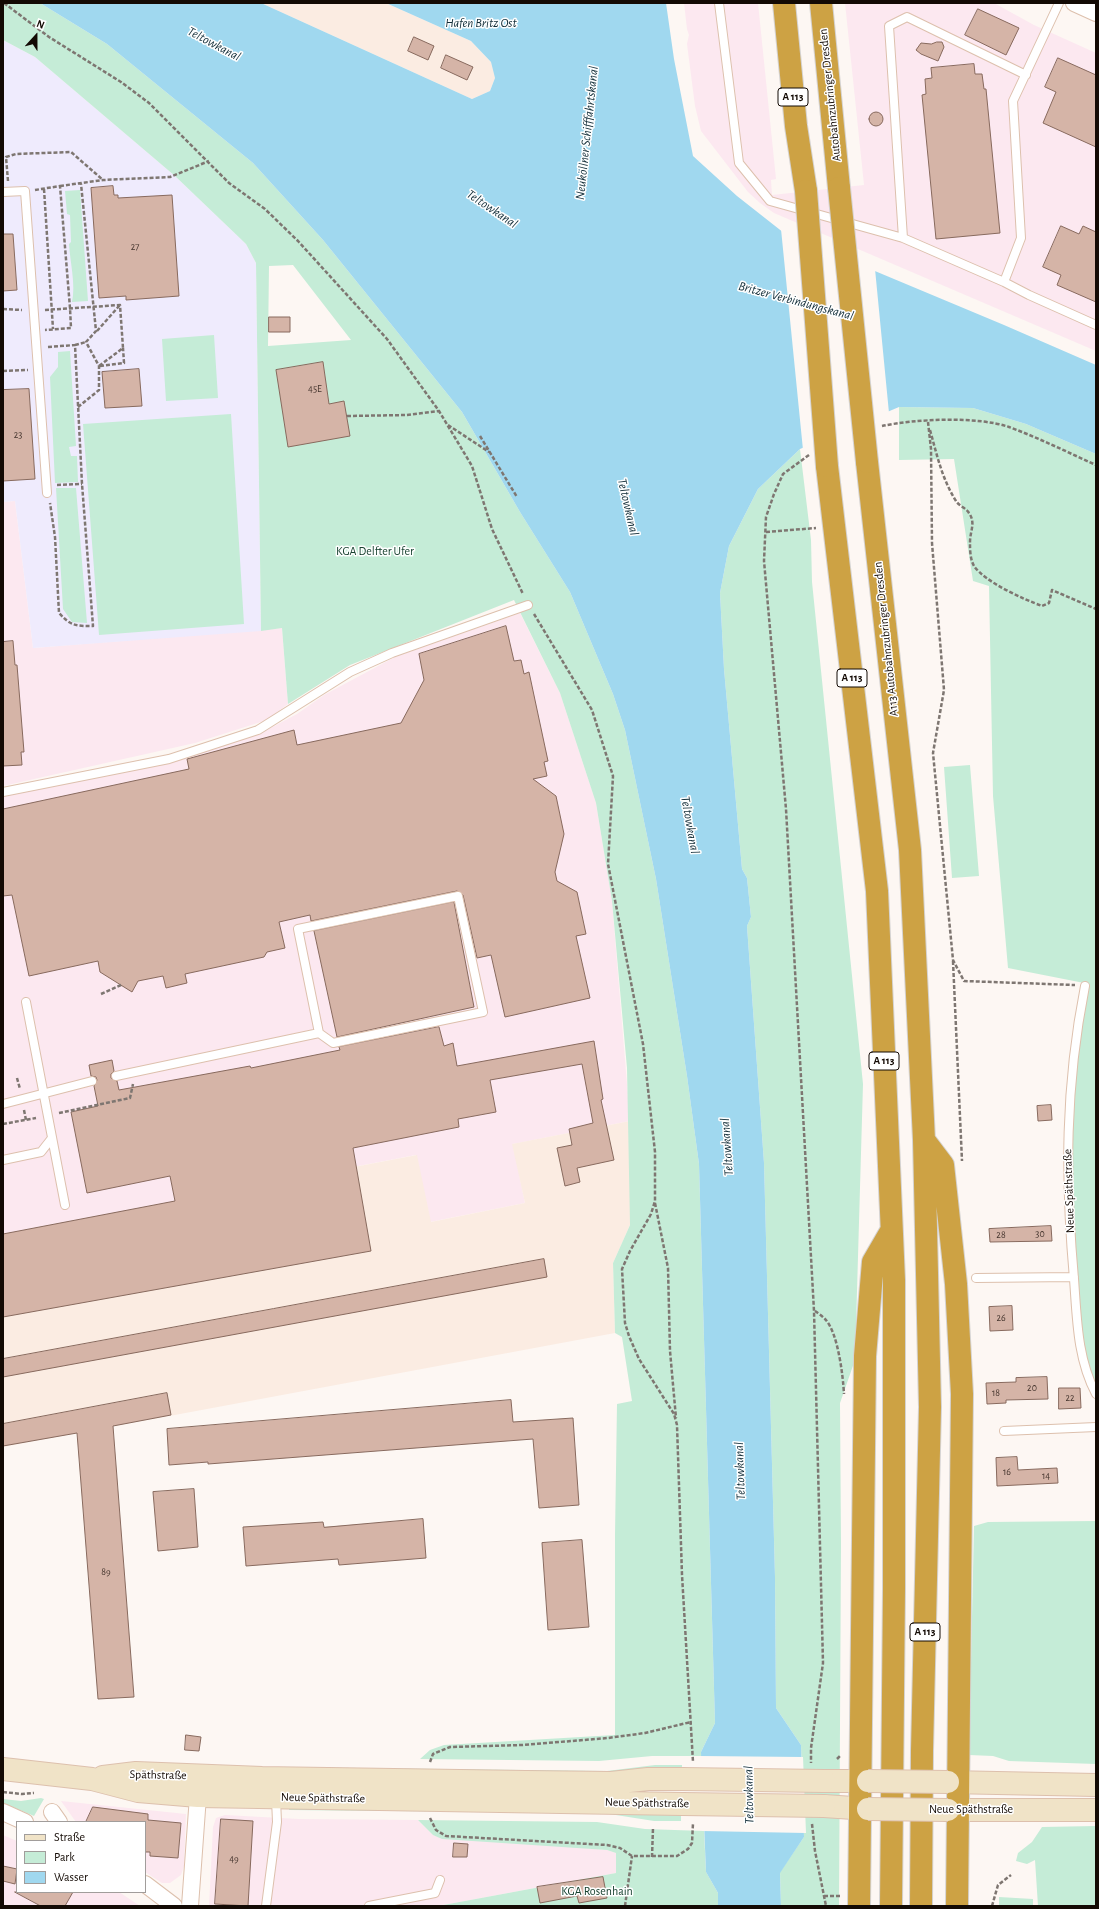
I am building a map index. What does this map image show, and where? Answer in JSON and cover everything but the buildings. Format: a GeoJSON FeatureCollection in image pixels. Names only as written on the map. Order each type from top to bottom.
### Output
{"type":"FeatureCollection","features":[{"type":"Feature","properties":{"kind":"highway","name":"A 113"},"geometry":{"type":"LineString","coordinates":[[784,3],[796,126],[806,191],[819,460],[877,891],[894,1280],[894,1588],[890,1906]]}},
{"type":"Feature","properties":{"kind":"highway","name":"Autobahnzubringer Dresden"},"geometry":{"type":"LineString","coordinates":[[821,3],[876,545]]}},
{"type":"Feature","properties":{"kind":"highway","name":"A113 Autobahnzubringer Dresden"},"geometry":{"type":"LineString","coordinates":[[876,545],[910,850],[924,1140]]}},
{"type":"Feature","properties":{"kind":"highway","name":"A 113"},"geometry":{"type":"LineString","coordinates":[[921,1906],[922,1751],[930,1407],[924,1140]]}},
{"type":"Feature","properties":{"kind":"highway"},"geometry":{"type":"LineString","coordinates":[[924,1140],[943,1165],[956,1284],[962,1394],[953,1782],[957,1906]]}},
{"type":"Feature","properties":{"kind":"highway"},"geometry":{"type":"LineString","coordinates":[[851,1901],[864,1808],[865,1781],[865,1356],[873,1262],[891,1231]]}},
{"type":"Feature","properties":{"kind":"main road","name":"Neue Späthstraße"},"geometry":{"type":"LineString","coordinates":[[201,1786],[603,1783],[648,1779],[818,1776],[865,1781],[1096,1786]]}},
{"type":"Feature","properties":{"kind":"main road","name":"Späthstraße"},"geometry":{"type":"LineString","coordinates":[[7,1777],[92,1779],[138,1791],[201,1786]]}},
{"type":"Feature","properties":{"kind":"main road","name":"Neue Späthstraße"},"geometry":{"type":"LineString","coordinates":[[201,1786],[276,1798],[682,1804],[818,1814],[864,1808],[953,1810],[1096,1810]]}},
{"type":"Feature","properties":{"kind":"street"},"geometry":{"type":"LineString","coordinates":[[1074,3],[1096,13]]}},
{"type":"Feature","properties":{"kind":"street","name":"Späthstraße"},"geometry":{"type":"LineString","coordinates":[[190,1906],[201,1786]]}},
{"type":"Feature","properties":{"kind":"street"},"geometry":{"type":"LineString","coordinates":[[3,1812],[23,1821]]}},
{"type":"Feature","properties":{"kind":"street"},"geometry":{"type":"LineString","coordinates":[[146,1885],[174,1906]]}},
{"type":"Feature","properties":{"kind":"lane"},"geometry":{"type":"LineString","coordinates":[[718,3],[739,163],[770,201],[902,238],[1004,282],[1096,325]]}},
{"type":"Feature","properties":{"kind":"lane"},"geometry":{"type":"LineString","coordinates":[[1004,282],[1021,238],[1013,101],[1060,3]]}},
{"type":"Feature","properties":{"kind":"lane"},"geometry":{"type":"LineString","coordinates":[[902,238],[890,26],[906,17],[1026,75]]}},
{"type":"Feature","properties":{"kind":"lane"},"geometry":{"type":"LineString","coordinates":[[6,192],[25,191],[46,490]]}},
{"type":"Feature","properties":{"kind":"lane"},"geometry":{"type":"LineString","coordinates":[[3,792],[169,758],[258,730],[350,672],[392,653],[528,605]]}},
{"type":"Feature","properties":{"kind":"lane"},"geometry":{"type":"LineString","coordinates":[[116,1076],[319,1033],[333,1043],[483,1012],[458,896],[298,929],[319,1033]]}},
{"type":"Feature","properties":{"kind":"lane","name":"Neue Späthstraße"},"geometry":{"type":"LineString","coordinates":[[1085,986],[1070,1080],[1068,1135],[1071,1252],[1079,1339],[1083,1364],[1096,1394]]}},
{"type":"Feature","properties":{"kind":"lane"},"geometry":{"type":"LineString","coordinates":[[26,1002],[65,1205]]}},
{"type":"Feature","properties":{"kind":"lane"},"geometry":{"type":"LineString","coordinates":[[3,1104],[92,1081]]}},
{"type":"Feature","properties":{"kind":"lane"},"geometry":{"type":"LineString","coordinates":[[3,1160],[41,1152],[52,1138]]}},
{"type":"Feature","properties":{"kind":"lane"},"geometry":{"type":"LineString","coordinates":[[976,1278],[1074,1277]]}},
{"type":"Feature","properties":{"kind":"lane"},"geometry":{"type":"LineString","coordinates":[[1004,1431],[1096,1427]]}},
{"type":"Feature","properties":{"kind":"lane"},"geometry":{"type":"LineString","coordinates":[[266,1906],[277,1822],[276,1798]]}},
{"type":"Feature","properties":{"kind":"lane"},"geometry":{"type":"LineString","coordinates":[[369,1906],[435,1894],[440,1880]]}},
{"type":"Feature","properties":{"kind":"path"},"geometry":{"type":"LineString","coordinates":[[4,3],[49,37],[122,82],[166,118],[229,183],[265,209],[303,247],[387,339],[439,411],[472,466],[492,529],[528,605],[592,710],[613,776],[608,864],[643,1044],[654,1152],[655,1201],[668,1268],[670,1351],[677,1425],[682,1575],[693,1750]]}},
{"type":"Feature","properties":{"kind":"path"},"geometry":{"type":"LineString","coordinates":[[6,192],[6,157],[16,154],[71,152],[103,180]]}},
{"type":"Feature","properties":{"kind":"path"},"geometry":{"type":"LineString","coordinates":[[25,191],[103,180],[170,177],[209,162]]}},
{"type":"Feature","properties":{"kind":"path"},"geometry":{"type":"LineString","coordinates":[[81,184],[96,331]]}},
{"type":"Feature","properties":{"kind":"path"},"geometry":{"type":"LineString","coordinates":[[35,330],[71,328],[60,186]]}},
{"type":"Feature","properties":{"kind":"path"},"geometry":{"type":"LineString","coordinates":[[44,189],[53,329]]}},
{"type":"Feature","properties":{"kind":"path"},"geometry":{"type":"LineString","coordinates":[[70,308],[120,305]]}},
{"type":"Feature","properties":{"kind":"path"},"geometry":{"type":"LineString","coordinates":[[58,346],[75,345],[86,342],[120,305]]}},
{"type":"Feature","properties":{"kind":"path"},"geometry":{"type":"LineString","coordinates":[[99,366],[124,363],[120,305]]}},
{"type":"Feature","properties":{"kind":"path"},"geometry":{"type":"LineString","coordinates":[[78,407],[99,390],[99,366],[86,342]]}},
{"type":"Feature","properties":{"kind":"path"},"geometry":{"type":"LineString","coordinates":[[75,345],[82,484],[93,626],[80,626],[69,623],[59,613],[52,509],[46,490],[82,484]]}},
{"type":"Feature","properties":{"kind":"path"},"geometry":{"type":"LineString","coordinates":[[99,366],[123,348]]}},
{"type":"Feature","properties":{"kind":"path"},"geometry":{"type":"LineString","coordinates":[[3,371],[38,369]]}},
{"type":"Feature","properties":{"kind":"path"},"geometry":{"type":"LineString","coordinates":[[347,416],[406,415],[439,411]]}},
{"type":"Feature","properties":{"kind":"path"},"geometry":{"type":"LineString","coordinates":[[874,428],[897,423],[965,420],[1008,427],[1096,465]]}},
{"type":"Feature","properties":{"kind":"path"},"geometry":{"type":"LineString","coordinates":[[928,422],[941,472],[957,503],[969,512],[974,523],[970,539],[971,554],[974,565],[990,580],[1020,597],[1042,606],[1049,603],[1052,590],[1096,609]]}},
{"type":"Feature","properties":{"kind":"path"},"geometry":{"type":"LineString","coordinates":[[928,422],[931,449],[932,543],[944,690],[933,753],[953,960],[962,1167]]}},
{"type":"Feature","properties":{"kind":"path"},"geometry":{"type":"LineString","coordinates":[[447,424],[491,454]]}},
{"type":"Feature","properties":{"kind":"path"},"geometry":{"type":"LineString","coordinates":[[480,436],[517,497]]}},
{"type":"Feature","properties":{"kind":"path"},"geometry":{"type":"LineString","coordinates":[[818,1776],[811,1748],[823,1663],[814,1311],[786,809],[764,561],[766,517],[783,474],[805,456],[819,460]]}},
{"type":"Feature","properties":{"kind":"path"},"geometry":{"type":"LineString","coordinates":[[766,532],[816,528]]}},
{"type":"Feature","properties":{"kind":"path"},"geometry":{"type":"LineString","coordinates":[[953,960],[964,981],[1003,984],[1020,982],[1085,986]]}},
{"type":"Feature","properties":{"kind":"path"},"geometry":{"type":"LineString","coordinates":[[101,994],[121,985]]}},
{"type":"Feature","properties":{"kind":"path"},"geometry":{"type":"LineString","coordinates":[[69,1111],[130,1098],[135,1072]]}},
{"type":"Feature","properties":{"kind":"path"},"geometry":{"type":"LineString","coordinates":[[655,1201],[651,1214],[630,1251],[622,1269],[625,1318],[629,1336],[639,1359],[674,1414],[677,1425]]}},
{"type":"Feature","properties":{"kind":"path"},"geometry":{"type":"LineString","coordinates":[[430,1767],[430,1758],[433,1754],[450,1747],[523,1745],[608,1738],[645,1733],[691,1722]]}},
{"type":"Feature","properties":{"kind":"path"},"geometry":{"type":"LineString","coordinates":[[7,1777],[10,1797]]}},
{"type":"Feature","properties":{"kind":"path"},"geometry":{"type":"LineString","coordinates":[[430,1813],[430,1820],[436,1830],[446,1836],[607,1844],[620,1848],[632,1856],[652,1857],[653,1828]]}},
{"type":"Feature","properties":{"kind":"path"},"geometry":{"type":"LineString","coordinates":[[818,1814],[814,1852],[826,1906]]}},
{"type":"Feature","properties":{"kind":"path"},"geometry":{"type":"LineString","coordinates":[[625,1906],[632,1856]]}},
{"type":"Feature","properties":{"kind":"path"},"geometry":{"type":"LineString","coordinates":[[992,1906],[998,1885],[1011,1875]]}},
{"type":"Feature","properties":{"kind":"path"},"geometry":{"type":"LineString","coordinates":[[824,1896],[851,1901]]}},
{"type":"Feature","properties":{"kind":"shaded area"},"geometry":{"type":"Polygon","coordinates":[[[261,3],[386,3],[471,41],[491,62],[495,78],[490,91],[472,99],[261,3]]]}},
{"type":"Feature","properties":{"kind":"shaded area"},"geometry":{"type":"Polygon","coordinates":[[[684,3],[758,3],[776,179],[771,180],[772,195],[864,185],[845,3],[994,3],[1034,25],[1096,53],[1096,351],[774,213],[760,203],[748,192],[701,131],[695,106],[687,44],[689,35],[684,3]]]}},
{"type":"Feature","properties":{"kind":"shaded area"},"geometry":{"type":"Polygon","coordinates":[[[3,40],[35,57],[175,176],[246,244],[256,263],[261,631],[33,648],[15,501],[3,502],[3,40]]]}},
{"type":"Feature","properties":{"kind":"shaded area"},"geometry":{"type":"Polygon","coordinates":[[[15,501],[33,648],[282,628],[288,704],[267,720],[195,743],[3,786],[3,502],[15,501]]]}},
{"type":"Feature","properties":{"kind":"shaded area"},"geometry":{"type":"Polygon","coordinates":[[[520,613],[560,693],[596,803],[612,901],[630,1121],[513,1144],[525,1203],[430,1222],[416,1155],[3,1234],[3,795],[259,734],[297,714],[324,695],[395,657],[520,613]]]}},
{"type":"Feature","properties":{"kind":"shaded area"},"geometry":{"type":"Polygon","coordinates":[[[630,1121],[630,1225],[613,1263],[615,1333],[3,1447],[3,1234],[417,1155],[431,1222],[525,1203],[512,1144],[630,1121]]]}},
{"type":"Feature","properties":{"kind":"shaded area"},"geometry":{"type":"Polygon","coordinates":[[[61,1801],[186,1814],[184,1866],[181,1875],[170,1883],[162,1883],[146,1873],[146,1821],[75,1821],[61,1801]]]}},
{"type":"Feature","properties":{"kind":"shaded area"},"geometry":{"type":"Polygon","coordinates":[[[225,1815],[299,1819],[418,1820],[433,1835],[607,1850],[616,1853],[616,1873],[438,1906],[209,1906],[213,1827],[216,1818],[225,1815]]]}},
{"type":"Feature","properties":{"kind":"shaded area"},"geometry":{"type":"Polygon","coordinates":[[[3,1835],[16,1841],[16,1893],[120,1893],[140,1906],[3,1906],[3,1835]]]}},
{"type":"Feature","properties":{"kind":"green space","name":"KGA Delfter Ufer"},"geometry":{"type":"Polygon","coordinates":[[[3,3],[40,3],[107,44],[253,163],[323,240],[462,412],[520,512],[570,592],[613,694],[625,730],[656,879],[687,1076],[699,1164],[715,1723],[701,1752],[702,1756],[652,1756],[599,1761],[420,1759],[430,1750],[444,1745],[615,1735],[615,1535],[617,1404],[632,1401],[622,1337],[615,1333],[613,1263],[630,1225],[627,1068],[612,901],[596,803],[560,693],[514,600],[350,665],[288,704],[282,628],[261,631],[256,263],[246,244],[175,176],[35,57],[3,40],[3,3]],[[293,265],[269,266],[268,346],[351,340],[293,265]]]}},
{"type":"Feature","properties":{"kind":"green space"},"geometry":{"type":"Polygon","coordinates":[[[80,190],[88,301],[72,302],[73,288],[69,244],[71,242],[70,215],[67,214],[65,191],[80,190]]]}},
{"type":"Feature","properties":{"kind":"green space"},"geometry":{"type":"Polygon","coordinates":[[[214,335],[218,398],[166,401],[162,339],[214,335]]]}},
{"type":"Feature","properties":{"kind":"green space"},"geometry":{"type":"Polygon","coordinates":[[[70,351],[76,446],[69,447],[71,456],[77,456],[78,482],[55,483],[50,377],[58,367],[58,352],[70,351]]]}},
{"type":"Feature","properties":{"kind":"green space"},"geometry":{"type":"Polygon","coordinates":[[[899,407],[973,408],[1026,424],[1096,454],[1096,1392],[1077,1352],[1067,1241],[1067,1137],[1084,983],[1008,968],[993,796],[989,586],[973,581],[954,459],[899,460],[899,407]]]}},
{"type":"Feature","properties":{"kind":"green space"},"geometry":{"type":"Polygon","coordinates":[[[231,414],[244,624],[99,635],[83,424],[231,414]]]}},
{"type":"Feature","properties":{"kind":"green space"},"geometry":{"type":"Polygon","coordinates":[[[800,449],[811,540],[812,582],[863,1084],[855,1360],[840,1403],[841,1544],[839,1906],[781,1906],[780,1872],[804,1837],[801,1745],[776,1708],[775,1577],[764,1163],[747,926],[751,917],[747,878],[742,869],[724,669],[720,593],[729,546],[758,489],[800,449]]]}},
{"type":"Feature","properties":{"kind":"green space"},"geometry":{"type":"Polygon","coordinates":[[[56,488],[76,488],[87,623],[72,622],[63,609],[56,488]]]}},
{"type":"Feature","properties":{"kind":"green space"},"geometry":{"type":"Polygon","coordinates":[[[970,765],[979,876],[952,878],[944,767],[970,765]]]}},
{"type":"Feature","properties":{"kind":"green space"},"geometry":{"type":"Polygon","coordinates":[[[1096,1521],[1096,1764],[1009,1761],[993,1756],[969,1755],[974,1526],[988,1522],[1096,1521]]]}},
{"type":"Feature","properties":{"kind":"green space"},"geometry":{"type":"Polygon","coordinates":[[[655,1765],[682,1765],[682,1771],[619,1775],[257,1769],[276,1767],[607,1771],[655,1765]]]}},
{"type":"Feature","properties":{"kind":"green space"},"geometry":{"type":"Polygon","coordinates":[[[41,1798],[44,1799],[34,1816],[3,1803],[3,1799],[21,1801],[41,1798]]]}},
{"type":"Feature","properties":{"kind":"green space"},"geometry":{"type":"Polygon","coordinates":[[[289,1805],[602,1813],[289,1810],[289,1805]]]}},
{"type":"Feature","properties":{"kind":"green space"},"geometry":{"type":"Polygon","coordinates":[[[603,1813],[681,1815],[681,1821],[654,1821],[603,1813]]]}},
{"type":"Feature","properties":{"kind":"green space","name":"KGA Rosenhain"},"geometry":{"type":"Polygon","coordinates":[[[418,1820],[597,1822],[645,1829],[704,1831],[706,1872],[718,1893],[718,1906],[438,1906],[616,1873],[616,1853],[607,1850],[442,1839],[433,1835],[418,1820]]]}},
{"type":"Feature","properties":{"kind":"green space"},"geometry":{"type":"Polygon","coordinates":[[[1096,1826],[1096,1906],[1038,1906],[1035,1860],[1027,1864],[1016,1861],[1018,1853],[1032,1842],[1042,1827],[1096,1826]]]}},
{"type":"Feature","properties":{"kind":"green space"},"geometry":{"type":"Polygon","coordinates":[[[999,1897],[1033,1899],[1033,1906],[999,1906],[999,1897]]]}},
{"type":"Feature","properties":{"kind":"water"},"geometry":{"type":"Polygon","coordinates":[[[40,3],[261,3],[472,99],[490,91],[495,78],[491,62],[471,41],[386,3],[666,3],[674,59],[693,156],[737,196],[784,233],[1096,365],[1096,454],[1026,424],[973,408],[899,407],[800,449],[758,489],[729,546],[720,593],[724,669],[742,869],[747,878],[751,917],[747,926],[764,1163],[775,1577],[776,1708],[801,1745],[804,1837],[780,1873],[781,1906],[718,1906],[718,1893],[706,1872],[701,1752],[715,1723],[699,1164],[687,1076],[656,879],[625,730],[613,694],[570,592],[520,512],[462,412],[323,240],[253,163],[107,44],[40,3]]]}},
{"type":"Feature","properties":{"kind":"pier"},"geometry":{"type":"Polygon","coordinates":[[[781,229],[875,269],[889,413],[803,450],[781,229]]]}},
{"type":"Feature","properties":{"kind":"pier"},"geometry":{"type":"Polygon","coordinates":[[[699,1756],[803,1757],[806,1833],[702,1831],[699,1756]]]}},
{"type":"Feature","properties":{"kind":"water label","name":"Hafen Britz Ost"},"geometry":{"type":"Point","coordinates":[481,23]}},
{"type":"Feature","properties":{"kind":"water label","name":"Teltowkanal"},"geometry":{"type":"Point","coordinates":[214,44]}},
{"type":"Feature","properties":{"kind":"water label","name":"Neuköllner Schifffahrtskanal"},"geometry":{"type":"Point","coordinates":[587,133]}},
{"type":"Feature","properties":{"kind":"water label","name":"Teltowkanal"},"geometry":{"type":"Point","coordinates":[492,209]}},
{"type":"Feature","properties":{"kind":"water label","name":"Britzer Verbindungskanal"},"geometry":{"type":"Point","coordinates":[796,301]}},
{"type":"Feature","properties":{"kind":"water label","name":"Teltowkanal"},"geometry":{"type":"Point","coordinates":[628,507]}},
{"type":"Feature","properties":{"kind":"water label","name":"Teltowkanal"},"geometry":{"type":"Point","coordinates":[690,825]}},
{"type":"Feature","properties":{"kind":"water label","name":"Teltowkanal"},"geometry":{"type":"Point","coordinates":[727,1147]}},
{"type":"Feature","properties":{"kind":"water label","name":"Teltowkanal"},"geometry":{"type":"Point","coordinates":[740,1471]}},
{"type":"Feature","properties":{"kind":"water label","name":"Teltowkanal"},"geometry":{"type":"Point","coordinates":[749,1795]}}]}
